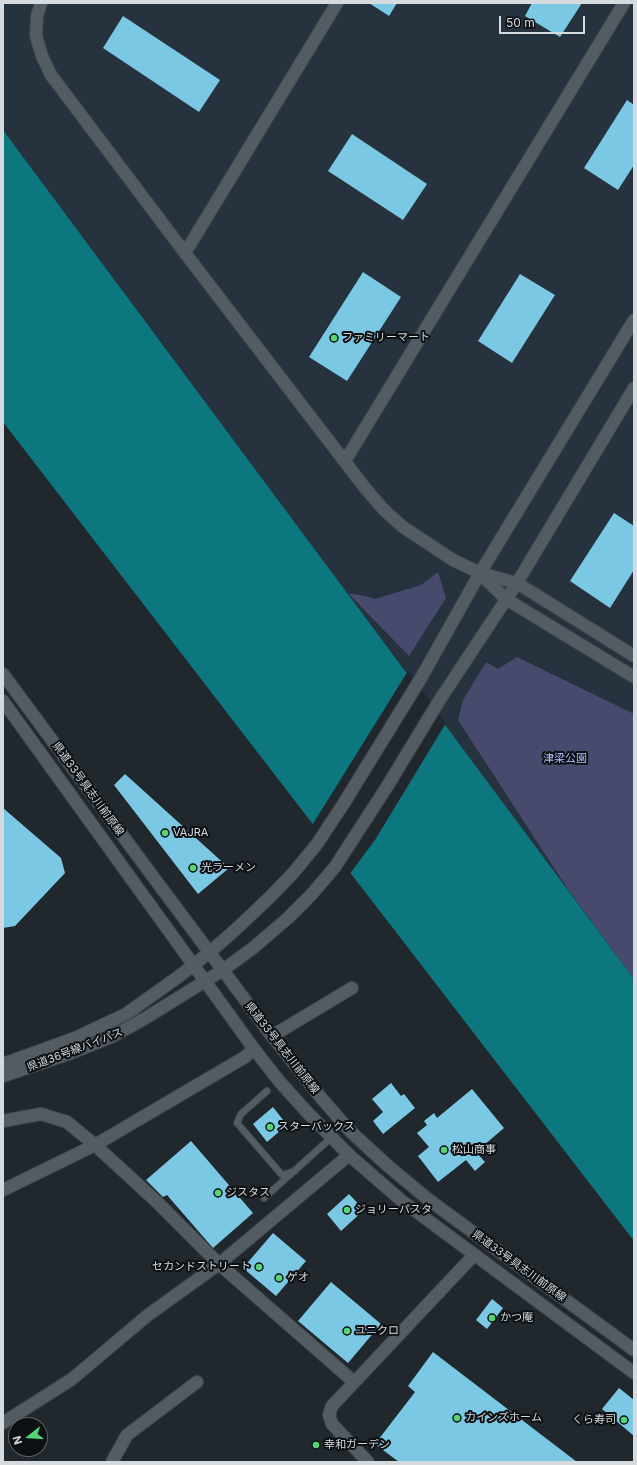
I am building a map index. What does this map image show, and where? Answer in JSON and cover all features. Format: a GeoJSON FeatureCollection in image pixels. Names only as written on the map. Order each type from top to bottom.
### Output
{"type":"FeatureCollection","features":[{"type":"Feature","properties":{"kind":"street"},"geometry":{"type":"LineString","coordinates":[[41,3],[37,16],[36,36],[42,56],[51,75],[185,254],[384,510],[403,527],[447,556],[480,573],[517,583],[634,656]]}},
{"type":"Feature","properties":{"kind":"street"},"geometry":{"type":"LineString","coordinates":[[185,254],[337,3]]}},
{"type":"Feature","properties":{"kind":"street"},"geometry":{"type":"LineString","coordinates":[[345,461],[624,3]]}},
{"type":"Feature","properties":{"kind":"street","name":"県道36号線バイパス"},"geometry":{"type":"LineString","coordinates":[[3,1064],[75,1038],[126,1014],[210,952],[270,897],[294,872],[317,844],[344,803],[421,678],[480,573],[634,320]]}},
{"type":"Feature","properties":{"kind":"street","name":"県道36号線バイパス"},"geometry":{"type":"LineString","coordinates":[[3,1076],[71,1053],[111,1037],[144,1020],[206,982],[253,948],[288,918],[311,895],[335,867],[439,701],[517,583],[634,388]]}},
{"type":"Feature","properties":{"kind":"street"},"geometry":{"type":"LineString","coordinates":[[480,573],[506,599],[634,677]]}},
{"type":"Feature","properties":{"kind":"street","name":"県道33号具志川前原線"},"geometry":{"type":"LineString","coordinates":[[3,674],[272,1036],[341,1121],[388,1166],[429,1200],[634,1350]]}},
{"type":"Feature","properties":{"kind":"street","name":"県道33号具志川前原線"},"geometry":{"type":"LineString","coordinates":[[3,701],[254,1049],[279,1081],[332,1138],[349,1155],[402,1201],[634,1373]]}},
{"type":"Feature","properties":{"kind":"street"},"geometry":{"type":"LineString","coordinates":[[272,1036],[352,988]]}},
{"type":"Feature","properties":{"kind":"street"},"geometry":{"type":"LineString","coordinates":[[3,1190],[95,1145],[245,1057],[254,1049]]}},
{"type":"Feature","properties":{"kind":"street"},"geometry":{"type":"LineString","coordinates":[[3,1121],[41,1114],[67,1122],[95,1145],[157,1202],[219,1264],[354,1382]]}},
{"type":"Feature","properties":{"kind":"street"},"geometry":{"type":"LineString","coordinates":[[3,1423],[72,1379],[148,1315],[219,1264],[349,1155]]}},
{"type":"Feature","properties":{"kind":"street"},"geometry":{"type":"LineString","coordinates":[[368,1462],[332,1424],[329,1415],[332,1406],[474,1255]]}},
{"type":"Feature","properties":{"kind":"street"},"geometry":{"type":"LineString","coordinates":[[112,1462],[127,1435],[197,1382]]}},
{"type":"Feature","properties":{"kind":"lane"},"geometry":{"type":"LineString","coordinates":[[267,1091],[241,1114],[237,1123],[282,1176],[295,1171]]}},
{"type":"Feature","properties":{"kind":"lane"},"geometry":{"type":"LineString","coordinates":[[264,1198],[332,1138]]}},
{"type":"Feature","properties":{"kind":"shaded area"},"geometry":{"type":"Polygon","coordinates":[[[3,3],[634,3],[634,979],[3,130],[3,3]]]}},
{"type":"Feature","properties":{"kind":"shaded area"},"geometry":{"type":"Polygon","coordinates":[[[3,130],[634,979],[634,1241],[3,422],[3,130]]]}},
{"type":"Feature","properties":{"kind":"green space"},"geometry":{"type":"Polygon","coordinates":[[[438,572],[446,598],[409,656],[348,593],[375,599],[421,585],[438,572]]]}},
{"type":"Feature","properties":{"kind":"green space","name":"津梁公園"},"geometry":{"type":"Polygon","coordinates":[[[517,657],[634,714],[634,979],[567,888],[458,720],[463,700],[486,662],[498,669],[517,657]]]}},
{"type":"Feature","properties":{"kind":"pier"},"geometry":{"type":"Polygon","coordinates":[[[408,671],[446,723],[375,840],[349,875],[311,827],[408,671]]]}},
{"type":"Feature","properties":{"kind":"building"},"geometry":{"type":"Polygon","coordinates":[[[369,3],[397,3],[389,16],[369,3]]]}},
{"type":"Feature","properties":{"kind":"building"},"geometry":{"type":"Polygon","coordinates":[[[532,3],[582,3],[560,37],[525,16],[532,3]]]}},
{"type":"Feature","properties":{"kind":"building"},"geometry":{"type":"Polygon","coordinates":[[[123,16],[220,80],[199,112],[103,48],[123,16]]]}},
{"type":"Feature","properties":{"kind":"building"},"geometry":{"type":"Polygon","coordinates":[[[627,100],[634,105],[634,165],[618,190],[584,168],[627,100]]]}},
{"type":"Feature","properties":{"kind":"building"},"geometry":{"type":"Polygon","coordinates":[[[352,134],[427,184],[403,220],[328,171],[352,134]]]}},
{"type":"Feature","properties":{"kind":"building"},"geometry":{"type":"Polygon","coordinates":[[[363,272],[401,297],[347,381],[309,357],[363,272]]]}},
{"type":"Feature","properties":{"kind":"building"},"geometry":{"type":"Polygon","coordinates":[[[520,274],[555,295],[512,363],[478,341],[520,274]]]}},
{"type":"Feature","properties":{"kind":"building"},"geometry":{"type":"Polygon","coordinates":[[[614,513],[634,526],[634,570],[610,608],[570,581],[614,513]]]}},
{"type":"Feature","properties":{"kind":"building"},"geometry":{"type":"Polygon","coordinates":[[[125,774],[229,868],[198,894],[114,785],[125,774]]]}},
{"type":"Feature","properties":{"kind":"building"},"geometry":{"type":"Polygon","coordinates":[[[3,808],[61,858],[65,873],[15,926],[3,928],[3,808]]]}},
{"type":"Feature","properties":{"kind":"building"},"geometry":{"type":"Polygon","coordinates":[[[391,1083],[401,1096],[404,1094],[415,1108],[383,1134],[373,1121],[383,1112],[372,1099],[391,1083]]]}},
{"type":"Feature","properties":{"kind":"building"},"geometry":{"type":"Polygon","coordinates":[[[472,1089],[504,1128],[476,1152],[485,1162],[475,1171],[466,1160],[438,1182],[418,1156],[429,1147],[417,1133],[427,1125],[424,1121],[434,1113],[437,1118],[472,1089]]]}},
{"type":"Feature","properties":{"kind":"building"},"geometry":{"type":"Polygon","coordinates":[[[273,1107],[287,1125],[267,1142],[253,1124],[273,1107]]]}},
{"type":"Feature","properties":{"kind":"building"},"geometry":{"type":"Polygon","coordinates":[[[191,1141],[253,1213],[213,1248],[167,1195],[163,1197],[146,1180],[191,1141]]]}},
{"type":"Feature","properties":{"kind":"building"},"geometry":{"type":"Polygon","coordinates":[[[349,1194],[364,1210],[341,1231],[327,1214],[349,1194]]]}},
{"type":"Feature","properties":{"kind":"building"},"geometry":{"type":"Polygon","coordinates":[[[273,1233],[306,1261],[276,1296],[243,1268],[273,1233]]]}},
{"type":"Feature","properties":{"kind":"building"},"geometry":{"type":"Polygon","coordinates":[[[331,1282],[381,1324],[348,1363],[298,1321],[331,1282]]]}},
{"type":"Feature","properties":{"kind":"building"},"geometry":{"type":"Polygon","coordinates":[[[492,1299],[503,1308],[487,1329],[476,1320],[492,1299]]]}},
{"type":"Feature","properties":{"kind":"building","name":"カインズホーム"},"geometry":{"type":"Polygon","coordinates":[[[433,1352],[577,1462],[399,1462],[375,1444],[415,1392],[408,1386],[433,1352]]]}},
{"type":"Feature","properties":{"kind":"building","name":"くら寿司"},"geometry":{"type":"Polygon","coordinates":[[[619,1388],[634,1400],[634,1436],[602,1409],[619,1388]]]}},
{"type":"Feature","properties":{"kind":"place","name":"ファミリーマート"},"geometry":{"type":"Point","coordinates":[334,338]}},
{"type":"Feature","properties":{"kind":"place","name":"VAJRA"},"geometry":{"type":"Point","coordinates":[165,833]}},
{"type":"Feature","properties":{"kind":"place","name":"光ラーメン"},"geometry":{"type":"Point","coordinates":[193,868]}},
{"type":"Feature","properties":{"kind":"place","name":"スターバックス"},"geometry":{"type":"Point","coordinates":[270,1127]}},
{"type":"Feature","properties":{"kind":"place","name":"松山商事"},"geometry":{"type":"Point","coordinates":[444,1150]}},
{"type":"Feature","properties":{"kind":"place","name":"ジスタス"},"geometry":{"type":"Point","coordinates":[218,1193]}},
{"type":"Feature","properties":{"kind":"place","name":"ジョリーパスタ"},"geometry":{"type":"Point","coordinates":[347,1210]}},
{"type":"Feature","properties":{"kind":"place","name":"セカンドストリート"},"geometry":{"type":"Point","coordinates":[259,1267]}},
{"type":"Feature","properties":{"kind":"place","name":"ゲオ"},"geometry":{"type":"Point","coordinates":[279,1278]}},
{"type":"Feature","properties":{"kind":"place","name":"かつ庵"},"geometry":{"type":"Point","coordinates":[492,1318]}},
{"type":"Feature","properties":{"kind":"place","name":"ユニクロ"},"geometry":{"type":"Point","coordinates":[347,1331]}},
{"type":"Feature","properties":{"kind":"place","name":"カインズホーム"},"geometry":{"type":"Point","coordinates":[457,1418]}},
{"type":"Feature","properties":{"kind":"place","name":"くら寿司"},"geometry":{"type":"Point","coordinates":[624,1420]}},
{"type":"Feature","properties":{"kind":"place","name":"幸和ガーデン"},"geometry":{"type":"Point","coordinates":[316,1445]}}]}
